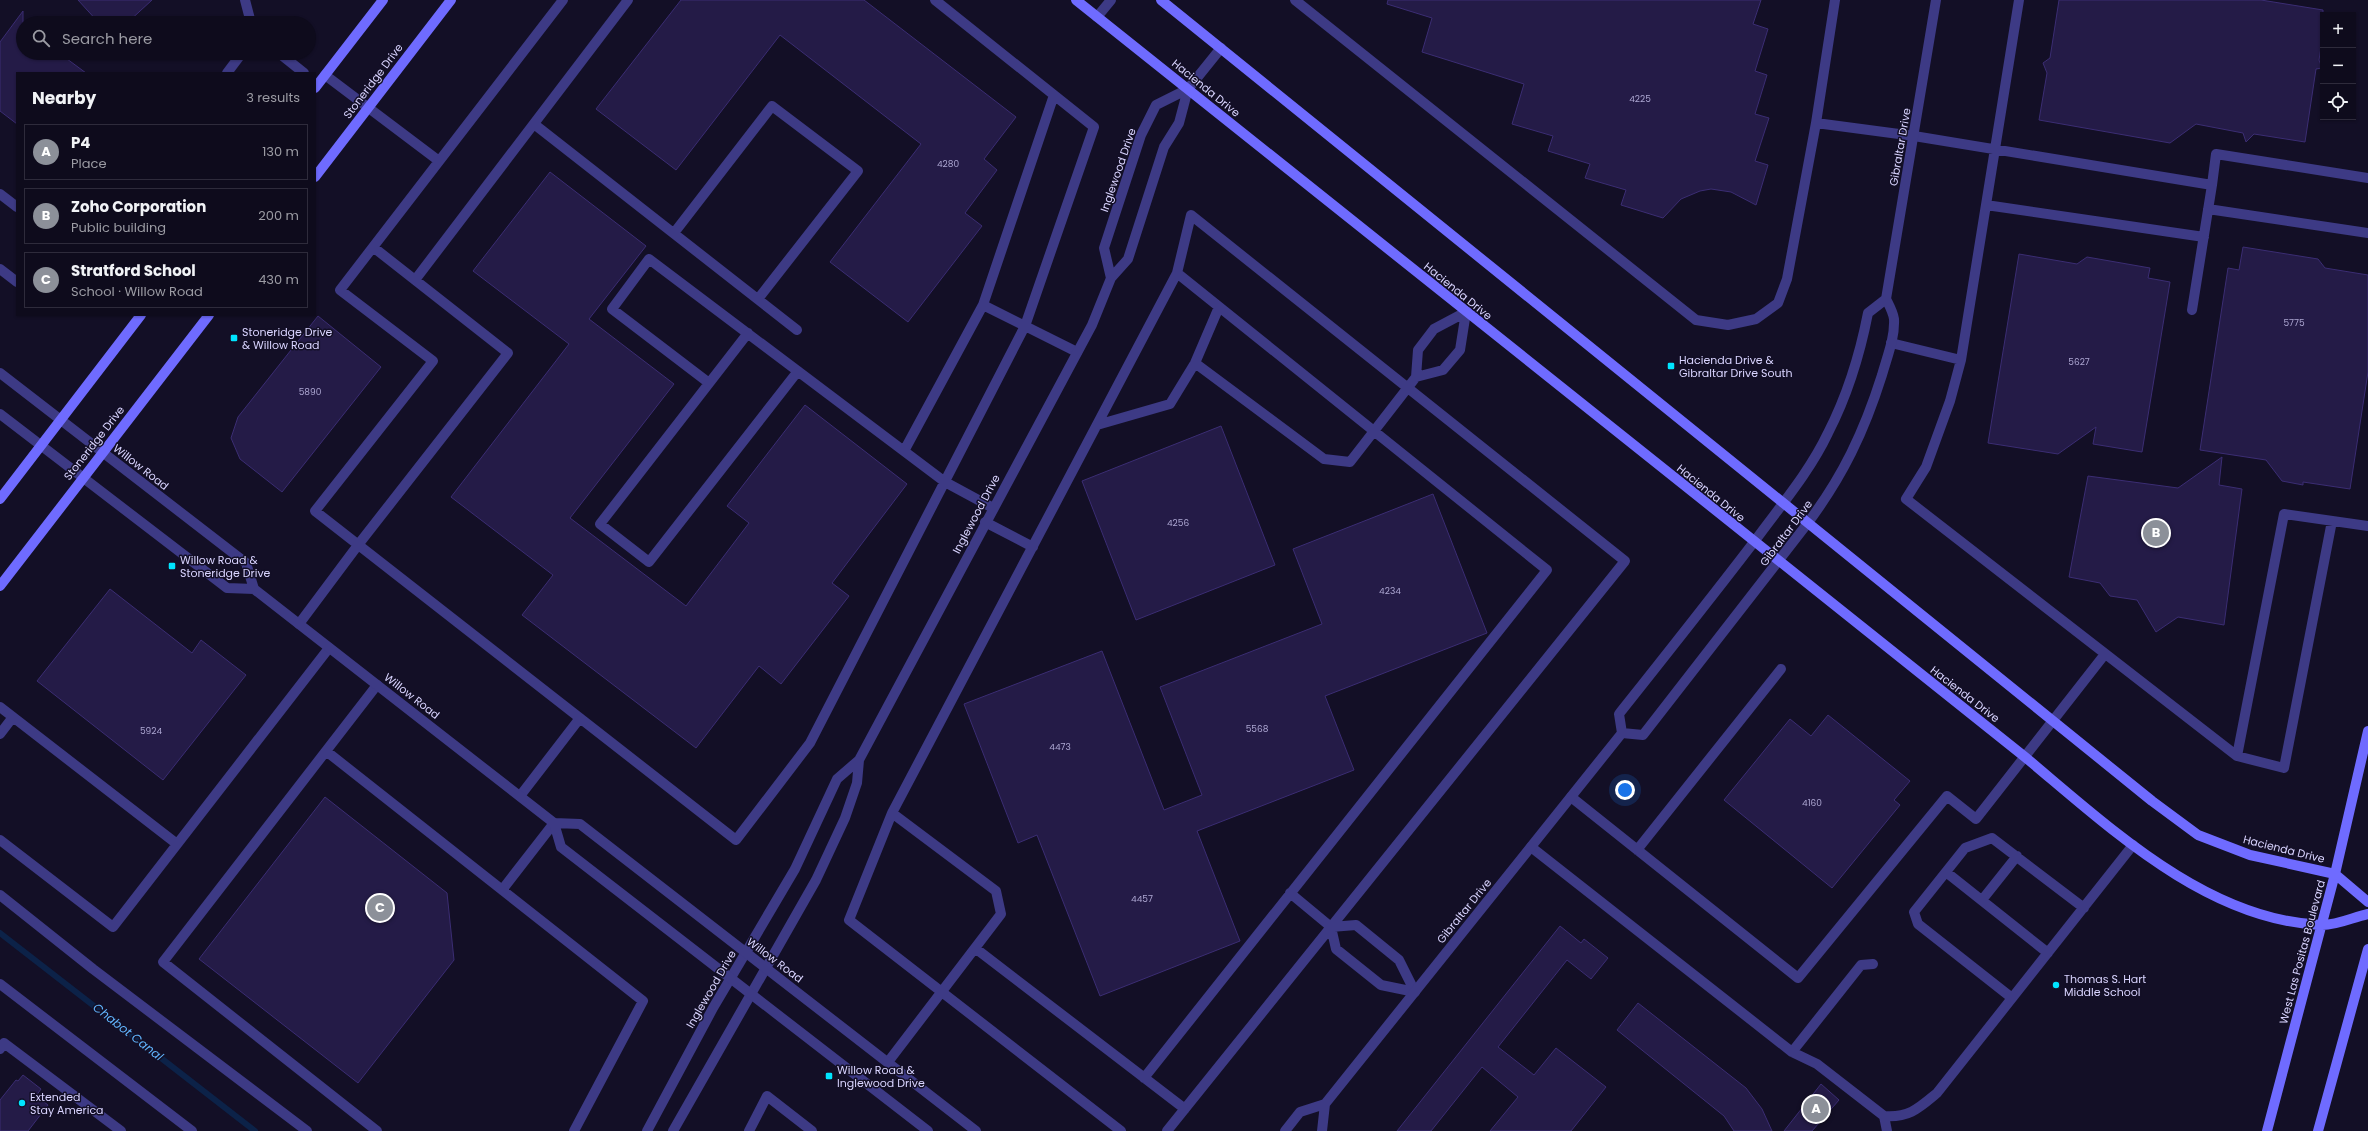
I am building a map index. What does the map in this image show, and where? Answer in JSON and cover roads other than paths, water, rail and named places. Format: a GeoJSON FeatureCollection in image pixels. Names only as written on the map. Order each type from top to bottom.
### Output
{"type":"FeatureCollection","features":[{"type":"Feature","properties":{"kind":"main road"},"geometry":{"type":"LineString","coordinates":[[316,85],[383,0]]}},
{"type":"Feature","properties":{"kind":"main road","name":"Stoneridge Drive"},"geometry":{"type":"LineString","coordinates":[[316,176],[451,0]]}},
{"type":"Feature","properties":{"kind":"main road","name":"Hacienda Drive"},"geometry":{"type":"LineString","coordinates":[[1076,0],[1753,542],[2025,757],[2133,845],[2174,874],[2234,904],[2280,919],[2322,925],[2368,914]]}},
{"type":"Feature","properties":{"kind":"main road","name":"Hacienda Drive"},"geometry":{"type":"LineString","coordinates":[[1161,0],[1621,370],[1782,503],[2152,801],[2198,835],[2250,855],[2335,874],[2368,902]]}},
{"type":"Feature","properties":{"kind":"main road"},"geometry":{"type":"LineString","coordinates":[[0,499],[140,316]]}},
{"type":"Feature","properties":{"kind":"main road","name":"Stoneridge Drive"},"geometry":{"type":"LineString","coordinates":[[0,586],[208,316]]}},
{"type":"Feature","properties":{"kind":"main road","name":"West Las Positas Boulevard"},"geometry":{"type":"LineString","coordinates":[[2267,1131],[2335,874],[2368,731]]}},
{"type":"Feature","properties":{"kind":"main road"},"geometry":{"type":"LineString","coordinates":[[2318,1131],[2368,950]]}},
{"type":"Feature","properties":{"kind":"street"},"geometry":{"type":"LineString","coordinates":[[245,0],[249,16]]}},
{"type":"Feature","properties":{"kind":"street"},"geometry":{"type":"LineString","coordinates":[[563,0],[340,290],[433,361],[315,511],[736,840],[810,743],[1025,326],[1094,127],[935,0]]}},
{"type":"Feature","properties":{"kind":"street"},"geometry":{"type":"LineString","coordinates":[[415,280],[628,0]]}},
{"type":"Feature","properties":{"kind":"street"},"geometry":{"type":"LineString","coordinates":[[1097,17],[1111,0]]}},
{"type":"Feature","properties":{"kind":"street"},"geometry":{"type":"LineString","coordinates":[[1295,0],[1696,320],[1728,325],[1756,319],[1778,303],[1787,279],[1816,123],[1835,0]]}},
{"type":"Feature","properties":{"kind":"street","name":"Gibraltar Drive"},"geometry":{"type":"LineString","coordinates":[[1622,734],[1643,735],[1832,492],[1855,449],[1872,406],[1892,343],[1894,317],[1886,299],[1936,0]]}},
{"type":"Feature","properties":{"kind":"street"},"geometry":{"type":"LineString","coordinates":[[2019,0],[1961,360],[1950,401],[1926,467],[1906,499],[2237,756],[2284,768],[2332,521]]}},
{"type":"Feature","properties":{"kind":"street","name":"Inglewood Drive"},"geometry":{"type":"LineString","coordinates":[[647,1131],[730,980],[795,869],[837,778],[859,760],[985,522],[1092,325],[1111,278],[1128,259],[1164,147],[1179,123],[1188,89],[1221,48]]}},
{"type":"Feature","properties":{"kind":"street"},"geometry":{"type":"LineString","coordinates":[[228,72],[237,60]]}},
{"type":"Feature","properties":{"kind":"street"},"geometry":{"type":"LineString","coordinates":[[288,60],[303,72]]}},
{"type":"Feature","properties":{"kind":"street"},"geometry":{"type":"LineString","coordinates":[[325,75],[439,161]]}},
{"type":"Feature","properties":{"kind":"street","name":"Inglewood Drive"},"geometry":{"type":"LineString","coordinates":[[1111,278],[1104,248],[1141,135],[1156,105],[1188,89]]}},
{"type":"Feature","properties":{"kind":"street"},"geometry":{"type":"LineString","coordinates":[[904,451],[983,305],[1054,95]]}},
{"type":"Feature","properties":{"kind":"street"},"geometry":{"type":"LineString","coordinates":[[674,233],[772,106],[858,171],[758,299]]}},
{"type":"Feature","properties":{"kind":"street"},"geometry":{"type":"LineString","coordinates":[[1816,123],[1914,136],[2212,185]]}},
{"type":"Feature","properties":{"kind":"street"},"geometry":{"type":"LineString","coordinates":[[534,124],[798,330]]}},
{"type":"Feature","properties":{"kind":"street"},"geometry":{"type":"LineString","coordinates":[[2192,310],[2216,154],[2368,178]]}},
{"type":"Feature","properties":{"kind":"street"},"geometry":{"type":"LineString","coordinates":[[0,194],[16,206]]}},
{"type":"Feature","properties":{"kind":"street"},"geometry":{"type":"LineString","coordinates":[[1986,205],[2204,237]]}},
{"type":"Feature","properties":{"kind":"street"},"geometry":{"type":"LineString","coordinates":[[2208,209],[2368,233]]}},
{"type":"Feature","properties":{"kind":"street"},"geometry":{"type":"LineString","coordinates":[[1121,1131],[849,920],[892,813],[1177,274],[1191,215],[1625,561],[1167,1131]]}},
{"type":"Feature","properties":{"kind":"street"},"geometry":{"type":"LineString","coordinates":[[299,624],[358,545],[508,353],[373,247]]}},
{"type":"Feature","properties":{"kind":"street"},"geometry":{"type":"LineString","coordinates":[[709,383],[612,309],[649,259],[945,482],[993,508]]}},
{"type":"Feature","properties":{"kind":"street"},"geometry":{"type":"LineString","coordinates":[[0,269],[16,281]]}},
{"type":"Feature","properties":{"kind":"street"},"geometry":{"type":"LineString","coordinates":[[1144,1078],[1546,570],[1177,274]]}},
{"type":"Feature","properties":{"kind":"street","name":"Gibraltar Drive"},"geometry":{"type":"LineString","coordinates":[[1325,1104],[1622,734],[1619,714],[1806,472],[1828,434],[1845,396],[1863,337],[1868,313],[1886,299]]}},
{"type":"Feature","properties":{"kind":"street"},"geometry":{"type":"LineString","coordinates":[[983,305],[1077,352]]}},
{"type":"Feature","properties":{"kind":"street"},"geometry":{"type":"LineString","coordinates":[[1097,425],[1170,404],[1195,363],[1219,307]]}},
{"type":"Feature","properties":{"kind":"street"},"geometry":{"type":"LineString","coordinates":[[1416,377],[1443,370],[1460,350],[1466,312]]}},
{"type":"Feature","properties":{"kind":"street"},"geometry":{"type":"LineString","coordinates":[[1195,363],[1324,459],[1350,462],[1416,377],[1418,350],[1430,334],[1434,329],[1466,312]]}},
{"type":"Feature","properties":{"kind":"street"},"geometry":{"type":"LineString","coordinates":[[748,333],[600,524],[649,562],[798,371]]}},
{"type":"Feature","properties":{"kind":"street"},"geometry":{"type":"LineString","coordinates":[[1892,343],[1961,360]]}},
{"type":"Feature","properties":{"kind":"street","name":"Willow Road"},"geometry":{"type":"LineString","coordinates":[[0,373],[246,563],[254,589],[554,823],[580,824],[976,1131]]}},
{"type":"Feature","properties":{"kind":"street"},"geometry":{"type":"LineString","coordinates":[[0,414],[227,588],[254,589]]}},
{"type":"Feature","properties":{"kind":"street"},"geometry":{"type":"LineString","coordinates":[[2237,756],[2284,514],[2368,526]]}},
{"type":"Feature","properties":{"kind":"street"},"geometry":{"type":"LineString","coordinates":[[985,522],[1033,547]]}},
{"type":"Feature","properties":{"kind":"street"},"geometry":{"type":"LineString","coordinates":[[0,840],[113,927],[329,648]]}},
{"type":"Feature","properties":{"kind":"street"},"geometry":{"type":"LineString","coordinates":[[1571,797],[1798,978],[1947,796],[1976,819],[2105,654]]}},
{"type":"Feature","properties":{"kind":"street"},"geometry":{"type":"LineString","coordinates":[[1637,850],[1781,669]]}},
{"type":"Feature","properties":{"kind":"street"},"geometry":{"type":"LineString","coordinates":[[377,685],[163,962],[377,1131]]}},
{"type":"Feature","properties":{"kind":"street"},"geometry":{"type":"LineString","coordinates":[[0,707],[177,844]]}},
{"type":"Feature","properties":{"kind":"street"},"geometry":{"type":"LineString","coordinates":[[0,734],[13,717]]}},
{"type":"Feature","properties":{"kind":"street"},"geometry":{"type":"LineString","coordinates":[[520,796],[580,718]]}},
{"type":"Feature","properties":{"kind":"street"},"geometry":{"type":"LineString","coordinates":[[326,751],[642,1001],[574,1131]]}},
{"type":"Feature","properties":{"kind":"street","name":"Inglewood Drive"},"geometry":{"type":"LineString","coordinates":[[673,1131],[816,880],[844,818],[857,783],[859,760]]}},
{"type":"Feature","properties":{"kind":"street"},"geometry":{"type":"LineString","coordinates":[[888,1062],[1001,914],[996,891],[892,813]]}},
{"type":"Feature","properties":{"kind":"street"},"geometry":{"type":"LineString","coordinates":[[502,890],[554,823]]}},
{"type":"Feature","properties":{"kind":"street"},"geometry":{"type":"LineString","coordinates":[[554,823],[561,847],[730,980],[928,1131]]}},
{"type":"Feature","properties":{"kind":"street"},"geometry":{"type":"LineString","coordinates":[[2012,998],[1918,924],[1914,912],[1964,848],[1992,838],[2084,908]]}},
{"type":"Feature","properties":{"kind":"street"},"geometry":{"type":"LineString","coordinates":[[1531,847],[1792,1052],[1817,1064],[1884,1116],[1897,1117],[1915,1112],[1937,1093],[2133,845]]}},
{"type":"Feature","properties":{"kind":"street"},"geometry":{"type":"LineString","coordinates":[[1982,900],[2017,856]]}},
{"type":"Feature","properties":{"kind":"street"},"geometry":{"type":"LineString","coordinates":[[1946,872],[2048,953]]}},
{"type":"Feature","properties":{"kind":"street"},"geometry":{"type":"LineString","coordinates":[[1290,893],[1331,927],[1336,949],[1381,985],[1415,992]]}},
{"type":"Feature","properties":{"kind":"street"},"geometry":{"type":"LineString","coordinates":[[0,895],[93,969],[307,1131]]}},
{"type":"Feature","properties":{"kind":"street"},"geometry":{"type":"LineString","coordinates":[[1331,927],[1356,925],[1399,960],[1415,992]]}},
{"type":"Feature","properties":{"kind":"street"},"geometry":{"type":"LineString","coordinates":[[975,948],[1185,1109]]}},
{"type":"Feature","properties":{"kind":"street"},"geometry":{"type":"LineString","coordinates":[[1792,1052],[1861,965],[1873,964]]}},
{"type":"Feature","properties":{"kind":"street"},"geometry":{"type":"LineString","coordinates":[[0,984],[192,1131]]}},
{"type":"Feature","properties":{"kind":"street"},"geometry":{"type":"LineString","coordinates":[[0,1049],[4,1043],[121,1131]]}},
{"type":"Feature","properties":{"kind":"street"},"geometry":{"type":"LineString","coordinates":[[749,1131],[767,1096],[812,1131]]}},
{"type":"Feature","properties":{"kind":"street"},"geometry":{"type":"LineString","coordinates":[[1285,1131],[1300,1112],[1325,1104],[1322,1131]]}},
{"type":"Feature","properties":{"kind":"street"},"geometry":{"type":"LineString","coordinates":[[1884,1116],[1887,1131]]}},
{"type":"Feature","properties":{"kind":"waterway","name":"Chabot Canal"},"geometry":{"type":"LineString","coordinates":[[0,933],[255,1131]]}},
{"type":"Feature","properties":{"kind":"place","name":"Stoneridge Drive & Willow Road"},"geometry":{"type":"Point","coordinates":[234,338]}},
{"type":"Feature","properties":{"kind":"place","name":"Hacienda Drive & Gibraltar Drive South"},"geometry":{"type":"Point","coordinates":[1671,366]}},
{"type":"Feature","properties":{"kind":"place","name":"Zoho Corporation"},"geometry":{"type":"Point","coordinates":[2156,533]}},
{"type":"Feature","properties":{"kind":"place","name":"Willow Road & Stoneridge Drive"},"geometry":{"type":"Point","coordinates":[172,566]}},
{"type":"Feature","properties":{"kind":"place","name":"Stratford School"},"geometry":{"type":"Point","coordinates":[380,908]}},
{"type":"Feature","properties":{"kind":"place","name":"Thomas S. Hart Middle School"},"geometry":{"type":"Point","coordinates":[2056,985]}},
{"type":"Feature","properties":{"kind":"place","name":"Willow Road & Inglewood Drive"},"geometry":{"type":"Point","coordinates":[829,1076]}},
{"type":"Feature","properties":{"kind":"place","name":"Extended Stay America"},"geometry":{"type":"Point","coordinates":[22,1103]}},
{"type":"Feature","properties":{"kind":"place","name":"P4"},"geometry":{"type":"Point","coordinates":[1816,1109]}}]}
